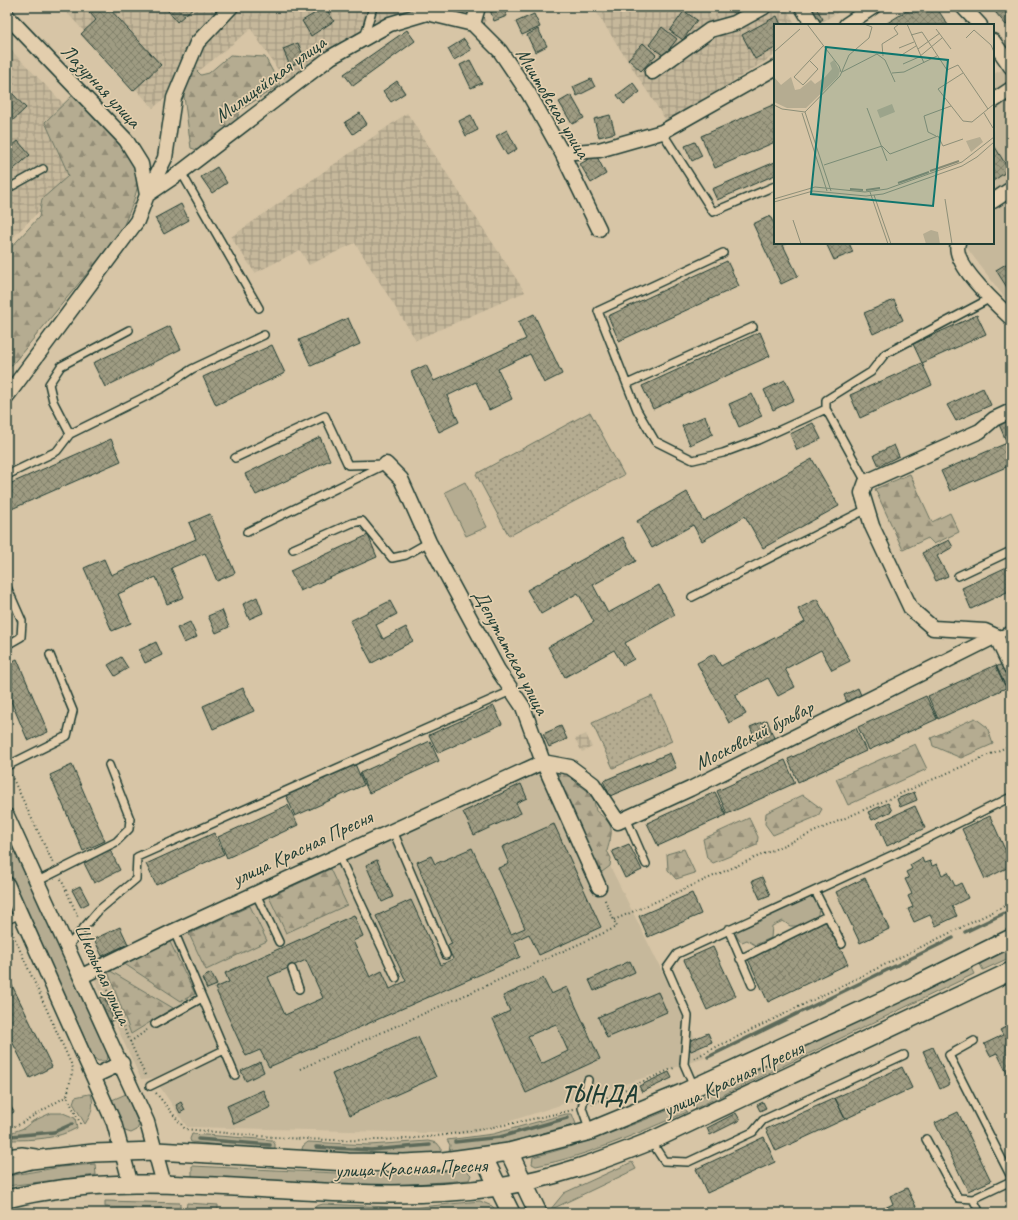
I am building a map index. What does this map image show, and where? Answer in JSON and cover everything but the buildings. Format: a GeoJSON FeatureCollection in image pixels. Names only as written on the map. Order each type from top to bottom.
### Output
{"type":"FeatureCollection","features":[{"type":"Feature","properties":{"kind":"street"},"geometry":{"type":"LineString","coordinates":[[7,396],[137,221],[147,195],[165,158],[174,98],[197,43],[231,7]]}},
{"type":"Feature","properties":{"kind":"street"},"geometry":{"type":"LineString","coordinates":[[473,24],[478,7]]}},
{"type":"Feature","properties":{"kind":"street"},"geometry":{"type":"LineString","coordinates":[[652,72],[710,30],[735,24],[764,7]]}},
{"type":"Feature","properties":{"kind":"street"},"geometry":{"type":"LineString","coordinates":[[802,7],[812,24]]}},
{"type":"Feature","properties":{"kind":"street"},"geometry":{"type":"LineString","coordinates":[[848,24],[873,7]]}},
{"type":"Feature","properties":{"kind":"street"},"geometry":{"type":"LineString","coordinates":[[963,7],[979,24]]}},
{"type":"Feature","properties":{"kind":"street","name":"Милицейская улица"},"geometry":{"type":"LineString","coordinates":[[147,195],[181,172],[330,57],[390,24],[427,13],[473,24]]}},
{"type":"Feature","properties":{"kind":"street","name":"Лазурная улица"},"geometry":{"type":"LineString","coordinates":[[7,16],[126,140],[141,164],[147,195]]}},
{"type":"Feature","properties":{"kind":"street","name":"Миитовская улица"},"geometry":{"type":"LineString","coordinates":[[473,24],[500,51],[525,88],[562,153],[599,228]]}},
{"type":"Feature","properties":{"kind":"street"},"geometry":{"type":"LineString","coordinates":[[994,43],[1011,67]]}},
{"type":"Feature","properties":{"kind":"street"},"geometry":{"type":"LineString","coordinates":[[562,153],[599,150],[662,132],[774,69]]}},
{"type":"Feature","properties":{"kind":"street"},"geometry":{"type":"LineString","coordinates":[[994,100],[1011,90]]}},
{"type":"Feature","properties":{"kind":"street"},"geometry":{"type":"LineString","coordinates":[[994,200],[1011,189]]}},
{"type":"Feature","properties":{"kind":"street"},"geometry":{"type":"LineString","coordinates":[[956,244],[961,262],[989,298],[1011,318]]}},
{"type":"Feature","properties":{"kind":"street"},"geometry":{"type":"LineString","coordinates":[[1011,411],[994,419],[980,431],[866,482],[862,493],[872,526],[911,609],[933,628],[985,631],[996,636],[1011,668]]}},
{"type":"Feature","properties":{"kind":"street","name":"Депутатская улица"},"geometry":{"type":"LineString","coordinates":[[386,464],[401,479],[429,542],[498,670],[523,707],[543,762],[599,887]]}},
{"type":"Feature","properties":{"kind":"street","name":"Московский бульвар"},"geometry":{"type":"LineString","coordinates":[[626,818],[690,789],[996,636]]}},
{"type":"Feature","properties":{"kind":"street"},"geometry":{"type":"LineString","coordinates":[[543,762],[570,767],[593,784],[618,822],[626,818]]}},
{"type":"Feature","properties":{"kind":"street","name":"улица Красная Пресня"},"geometry":{"type":"LineString","coordinates":[[82,976],[174,931],[543,762]]}},
{"type":"Feature","properties":{"kind":"street","name":"Школьная улица"},"geometry":{"type":"LineString","coordinates":[[7,816],[82,976],[147,1122],[164,1184]]}},
{"type":"Feature","properties":{"kind":"street"},"geometry":{"type":"LineString","coordinates":[[7,884],[11,900],[21,914],[114,1123],[123,1152],[130,1185]]}},
{"type":"Feature","properties":{"kind":"street","name":"улица Красная Пресня"},"geometry":{"type":"LineString","coordinates":[[7,1166],[59,1157],[156,1151],[348,1162],[404,1163],[443,1161],[509,1152],[590,1131],[694,1088],[914,986],[1011,938]]}},
{"type":"Feature","properties":{"kind":"street","name":"улица Красная Пресня"},"geometry":{"type":"LineString","coordinates":[[7,1199],[55,1190],[130,1185],[164,1184],[389,1194],[457,1192],[523,1182],[600,1161],[651,1141],[1011,971]]}},
{"type":"Feature","properties":{"kind":"street"},"geometry":{"type":"LineString","coordinates":[[94,1076],[122,1064]]}},
{"type":"Feature","properties":{"kind":"street"},"geometry":{"type":"LineString","coordinates":[[484,1156],[510,1211],[535,1206],[509,1152]]}},
{"type":"Feature","properties":{"kind":"lane"},"geometry":{"type":"LineString","coordinates":[[364,39],[373,7]]}},
{"type":"Feature","properties":{"kind":"lane"},"geometry":{"type":"LineString","coordinates":[[662,132],[712,212],[774,186]]}},
{"type":"Feature","properties":{"kind":"lane"},"geometry":{"type":"LineString","coordinates":[[7,189],[43,169]]}},
{"type":"Feature","properties":{"kind":"lane"},"geometry":{"type":"LineString","coordinates":[[181,172],[259,308]]}},
{"type":"Feature","properties":{"kind":"lane"},"geometry":{"type":"LineString","coordinates":[[723,253],[598,311],[636,410],[655,441],[693,460],[723,453],[758,440],[826,409]]}},
{"type":"Feature","properties":{"kind":"lane"},"geometry":{"type":"LineString","coordinates":[[866,482],[826,409],[826,400],[871,372],[885,354],[989,298]]}},
{"type":"Feature","properties":{"kind":"lane"},"geometry":{"type":"LineString","coordinates":[[627,384],[753,327]]}},
{"type":"Feature","properties":{"kind":"lane"},"geometry":{"type":"LineString","coordinates":[[70,434],[52,401],[50,384],[61,366],[129,330]]}},
{"type":"Feature","properties":{"kind":"lane"},"geometry":{"type":"LineString","coordinates":[[7,475],[57,451],[70,434],[163,388],[192,369],[264,335]]}},
{"type":"Feature","properties":{"kind":"lane"},"geometry":{"type":"LineString","coordinates":[[235,458],[325,416],[348,464],[386,464]]}},
{"type":"Feature","properties":{"kind":"lane"},"geometry":{"type":"LineString","coordinates":[[246,532],[386,464]]}},
{"type":"Feature","properties":{"kind":"lane"},"geometry":{"type":"LineString","coordinates":[[692,597],[867,509]]}},
{"type":"Feature","properties":{"kind":"lane"},"geometry":{"type":"LineString","coordinates":[[294,549],[352,523],[362,521],[392,558],[406,555],[429,542]]}},
{"type":"Feature","properties":{"kind":"lane"},"geometry":{"type":"LineString","coordinates":[[958,576],[1011,551]]}},
{"type":"Feature","properties":{"kind":"lane"},"geometry":{"type":"LineString","coordinates":[[7,587],[22,621],[20,637],[7,645]]}},
{"type":"Feature","properties":{"kind":"lane"},"geometry":{"type":"LineString","coordinates":[[996,636],[1011,630]]}},
{"type":"Feature","properties":{"kind":"lane"},"geometry":{"type":"LineString","coordinates":[[7,766],[67,736],[73,711],[50,655]]}},
{"type":"Feature","properties":{"kind":"lane"},"geometry":{"type":"LineString","coordinates":[[68,946],[99,910],[136,879],[137,857],[511,691]]}},
{"type":"Feature","properties":{"kind":"lane"},"geometry":{"type":"LineString","coordinates":[[38,881],[116,842],[129,829],[130,819],[109,765]]}},
{"type":"Feature","properties":{"kind":"lane"},"geometry":{"type":"LineString","coordinates":[[694,1088],[684,1064],[688,1016],[668,968],[677,954],[728,929],[912,846],[1011,797]]}},
{"type":"Feature","properties":{"kind":"lane"},"geometry":{"type":"LineString","coordinates":[[626,818],[646,864]]}},
{"type":"Feature","properties":{"kind":"lane"},"geometry":{"type":"LineString","coordinates":[[393,830],[446,955]]}},
{"type":"Feature","properties":{"kind":"lane"},"geometry":{"type":"LineString","coordinates":[[339,856],[396,978]]}},
{"type":"Feature","properties":{"kind":"lane"},"geometry":{"type":"LineString","coordinates":[[815,891],[842,944]]}},
{"type":"Feature","properties":{"kind":"lane"},"geometry":{"type":"LineString","coordinates":[[256,894],[279,942]]}},
{"type":"Feature","properties":{"kind":"lane"},"geometry":{"type":"LineString","coordinates":[[7,921],[21,914]]}},
{"type":"Feature","properties":{"kind":"lane"},"geometry":{"type":"LineString","coordinates":[[740,959],[827,916]]}},
{"type":"Feature","properties":{"kind":"lane"},"geometry":{"type":"LineString","coordinates":[[728,929],[752,985]]}},
{"type":"Feature","properties":{"kind":"lane"},"geometry":{"type":"LineString","coordinates":[[174,931],[235,1075]]}},
{"type":"Feature","properties":{"kind":"lane"},"geometry":{"type":"LineString","coordinates":[[292,969],[299,989]]}},
{"type":"Feature","properties":{"kind":"lane"},"geometry":{"type":"LineString","coordinates":[[155,1024],[202,998]]}},
{"type":"Feature","properties":{"kind":"lane"},"geometry":{"type":"LineString","coordinates":[[974,1041],[949,1055],[1011,1176]]}},
{"type":"Feature","properties":{"kind":"lane"},"geometry":{"type":"LineString","coordinates":[[150,1086],[224,1050]]}},
{"type":"Feature","properties":{"kind":"lane"},"geometry":{"type":"LineString","coordinates":[[651,1141],[664,1161],[688,1162],[753,1132],[763,1120],[904,1055]]}},
{"type":"Feature","properties":{"kind":"lane"},"geometry":{"type":"LineString","coordinates":[[588,1080],[582,1108],[590,1131]]}},
{"type":"Feature","properties":{"kind":"lane"},"geometry":{"type":"LineString","coordinates":[[926,1139],[958,1198],[973,1199],[1011,1181]]}},
{"type":"Feature","properties":{"kind":"lane"},"geometry":{"type":"LineString","coordinates":[[7,1153],[22,1151],[59,1157]]}},
{"type":"Feature","properties":{"kind":"lane"},"geometry":{"type":"LineString","coordinates":[[973,1199],[980,1213]]}},
{"type":"Feature","properties":{"kind":"path"},"geometry":{"type":"LineString","coordinates":[[614,920],[1011,745]]}},
{"type":"Feature","properties":{"kind":"path"},"geometry":{"type":"LineString","coordinates":[[300,1069],[617,927],[599,887]]}},
{"type":"Feature","properties":{"kind":"path"},"geometry":{"type":"LineString","coordinates":[[150,1086],[185,1129],[276,1138],[365,1140],[426,1137],[486,1129],[582,1108],[684,1064],[821,998],[1011,902]]}},
{"type":"Feature","properties":{"kind":"path"},"geometry":{"type":"LineString","coordinates":[[7,921],[73,1068],[67,1096],[81,1125]]}},
{"type":"Feature","properties":{"kind":"path"},"geometry":{"type":"LineString","coordinates":[[130,1042],[155,1024]]}},
{"type":"Feature","properties":{"kind":"path"},"geometry":{"type":"LineString","coordinates":[[7,1129],[18,1125],[67,1096]]}},
{"type":"Feature","properties":{"kind":"shaded area"},"geometry":{"type":"Polygon","coordinates":[[[62,7],[411,7],[292,91],[251,29],[153,108],[62,7]]]}},
{"type":"Feature","properties":{"kind":"shaded area"},"geometry":{"type":"Polygon","coordinates":[[[412,7],[479,7],[486,22],[412,7]]]}},
{"type":"Feature","properties":{"kind":"shaded area"},"geometry":{"type":"Polygon","coordinates":[[[593,7],[785,7],[795,24],[774,24],[774,56],[667,122],[593,7]]]}},
{"type":"Feature","properties":{"kind":"shaded area"},"geometry":{"type":"Polygon","coordinates":[[[801,7],[847,7],[819,24],[816,24],[801,7]]]}},
{"type":"Feature","properties":{"kind":"shaded area"},"geometry":{"type":"Polygon","coordinates":[[[7,46],[105,146],[7,243],[7,46]]]}},
{"type":"Feature","properties":{"kind":"shaded area"},"geometry":{"type":"Polygon","coordinates":[[[1011,66],[1011,306],[964,244],[994,244],[994,74],[1011,66]]]}},
{"type":"Feature","properties":{"kind":"shaded area"},"geometry":{"type":"Polygon","coordinates":[[[407,113],[525,292],[416,340],[355,243],[309,265],[300,250],[255,273],[231,237],[407,113]]]}},
{"type":"Feature","properties":{"kind":"shaded area"},"geometry":{"type":"Polygon","coordinates":[[[586,734],[592,747],[582,752],[575,739],[586,734]]]}},
{"type":"Feature","properties":{"kind":"shaded area"},"geometry":{"type":"Polygon","coordinates":[[[556,757],[705,1058],[471,1134],[187,1127],[154,1078],[141,1079],[92,974],[556,757]]]}},
{"type":"Feature","properties":{"kind":"green space"},"geometry":{"type":"Polygon","coordinates":[[[230,55],[265,57],[280,85],[240,110],[233,131],[200,151],[191,148],[183,89],[192,66],[201,75],[209,73],[230,55]]]}},
{"type":"Feature","properties":{"kind":"green space"},"geometry":{"type":"Polygon","coordinates":[[[74,94],[118,139],[135,163],[139,182],[133,203],[121,232],[7,371],[7,252],[39,217],[42,199],[68,176],[45,122],[74,94]]]}},
{"type":"Feature","properties":{"kind":"green space"},"geometry":{"type":"Polygon","coordinates":[[[590,412],[624,475],[509,536],[476,474],[590,412]]]}},
{"type":"Feature","properties":{"kind":"green space"},"geometry":{"type":"Polygon","coordinates":[[[910,474],[932,522],[950,513],[959,532],[934,544],[928,538],[903,550],[875,489],[910,474]]]}},
{"type":"Feature","properties":{"kind":"green space"},"geometry":{"type":"Polygon","coordinates":[[[465,482],[487,527],[466,536],[445,492],[465,482]]]}},
{"type":"Feature","properties":{"kind":"green space"},"geometry":{"type":"Polygon","coordinates":[[[652,696],[672,741],[613,768],[592,723],[652,696]]]}},
{"type":"Feature","properties":{"kind":"green space"},"geometry":{"type":"Polygon","coordinates":[[[975,718],[987,727],[993,744],[961,758],[933,746],[931,738],[975,718]]]}},
{"type":"Feature","properties":{"kind":"green space"},"geometry":{"type":"Polygon","coordinates":[[[915,744],[927,769],[848,805],[836,779],[915,744]]]}},
{"type":"Feature","properties":{"kind":"green space"},"geometry":{"type":"Polygon","coordinates":[[[567,770],[577,783],[593,795],[596,811],[607,820],[611,828],[607,851],[611,858],[610,866],[602,872],[596,872],[560,791],[559,773],[567,770]]]}},
{"type":"Feature","properties":{"kind":"green space"},"geometry":{"type":"Polygon","coordinates":[[[803,795],[822,809],[818,816],[773,835],[765,824],[766,813],[803,795]]]}},
{"type":"Feature","properties":{"kind":"green space"},"geometry":{"type":"Polygon","coordinates":[[[749,818],[758,837],[757,845],[713,863],[707,858],[703,839],[749,818]]]}},
{"type":"Feature","properties":{"kind":"green space"},"geometry":{"type":"Polygon","coordinates":[[[7,834],[107,1050],[108,1058],[105,1061],[98,1061],[93,1057],[7,869],[7,834]]]}},
{"type":"Feature","properties":{"kind":"green space"},"geometry":{"type":"Polygon","coordinates":[[[684,849],[695,873],[676,879],[668,870],[667,854],[684,849]]]}},
{"type":"Feature","properties":{"kind":"green space"},"geometry":{"type":"Polygon","coordinates":[[[330,869],[347,905],[286,933],[269,897],[330,869]]]}},
{"type":"Feature","properties":{"kind":"green space"},"geometry":{"type":"Polygon","coordinates":[[[809,895],[818,904],[819,910],[817,917],[797,926],[790,926],[783,921],[772,926],[771,938],[755,945],[747,940],[742,942],[736,935],[740,927],[809,895]]]}},
{"type":"Feature","properties":{"kind":"green space"},"geometry":{"type":"Polygon","coordinates":[[[250,906],[267,941],[206,970],[189,934],[250,906]]]}},
{"type":"Feature","properties":{"kind":"green space"},"geometry":{"type":"Polygon","coordinates":[[[170,942],[195,994],[181,1001],[123,963],[170,942]]]}},
{"type":"Feature","properties":{"kind":"green space"},"geometry":{"type":"Polygon","coordinates":[[[1011,947],[1011,957],[983,970],[979,962],[1011,947]]]}},
{"type":"Feature","properties":{"kind":"green space"},"geometry":{"type":"Polygon","coordinates":[[[970,966],[974,974],[696,1108],[693,1101],[970,966]]]}},
{"type":"Feature","properties":{"kind":"green space"},"geometry":{"type":"Polygon","coordinates":[[[107,969],[173,1008],[131,1034],[107,969]]]}},
{"type":"Feature","properties":{"kind":"green space"},"geometry":{"type":"Polygon","coordinates":[[[91,1094],[93,1102],[91,1114],[85,1124],[73,1103],[75,1097],[91,1094]]]}},
{"type":"Feature","properties":{"kind":"green space"},"geometry":{"type":"Polygon","coordinates":[[[126,1094],[139,1125],[137,1130],[131,1133],[125,1131],[122,1127],[112,1100],[126,1094]]]}},
{"type":"Feature","properties":{"kind":"green space"},"geometry":{"type":"Polygon","coordinates":[[[683,1104],[687,1112],[631,1136],[594,1150],[555,1162],[536,1166],[532,1164],[533,1157],[609,1134],[683,1104]]]}},
{"type":"Feature","properties":{"kind":"green space"},"geometry":{"type":"Polygon","coordinates":[[[51,1113],[63,1113],[75,1118],[77,1128],[53,1137],[10,1140],[7,1137],[7,1134],[24,1128],[33,1121],[51,1113]]]}},
{"type":"Feature","properties":{"kind":"green space"},"geometry":{"type":"Polygon","coordinates":[[[566,1114],[572,1114],[576,1124],[495,1146],[449,1152],[450,1145],[447,1140],[493,1134],[566,1114]]]}},
{"type":"Feature","properties":{"kind":"green space"},"geometry":{"type":"Polygon","coordinates":[[[192,1134],[272,1140],[275,1144],[275,1148],[269,1150],[191,1142],[190,1139],[192,1134]]]}},
{"type":"Feature","properties":{"kind":"green space"},"geometry":{"type":"Polygon","coordinates":[[[428,1141],[437,1143],[441,1148],[441,1153],[383,1157],[305,1154],[302,1149],[308,1142],[369,1145],[428,1141]]]}},
{"type":"Feature","properties":{"kind":"green space"},"geometry":{"type":"Polygon","coordinates":[[[632,1162],[636,1169],[550,1210],[564,1193],[632,1162]]]}},
{"type":"Feature","properties":{"kind":"green space"},"geometry":{"type":"Polygon","coordinates":[[[95,1164],[96,1175],[7,1186],[8,1176],[61,1167],[95,1164]]]}},
{"type":"Feature","properties":{"kind":"green space"},"geometry":{"type":"Polygon","coordinates":[[[192,1166],[378,1175],[466,1170],[471,1175],[469,1180],[402,1185],[345,1185],[192,1177],[192,1166]]]}},
{"type":"Feature","properties":{"kind":"green space"},"geometry":{"type":"Polygon","coordinates":[[[105,1201],[180,1203],[180,1209],[105,1207],[105,1201]]]}},
{"type":"Feature","properties":{"kind":"green space"},"geometry":{"type":"Polygon","coordinates":[[[480,1201],[492,1206],[499,1213],[311,1213],[316,1206],[323,1204],[411,1208],[480,1201]]]}},
{"type":"Feature","properties":{"kind":"green space"},"geometry":{"type":"Polygon","coordinates":[[[187,1203],[218,1205],[218,1212],[186,1210],[187,1203]]]}},
{"type":"Feature","properties":{"kind":"waterway"},"geometry":{"type":"LineString","coordinates":[[965,932],[1011,910]]}},
{"type":"Feature","properties":{"kind":"waterway"},"geometry":{"type":"LineString","coordinates":[[708,1057],[953,938]]}},
{"type":"Feature","properties":{"kind":"waterway"},"geometry":{"type":"LineString","coordinates":[[455,1142],[500,1137],[567,1118]]}},
{"type":"Feature","properties":{"kind":"waterway"},"geometry":{"type":"LineString","coordinates":[[11,1136],[54,1132],[72,1124]]}},
{"type":"Feature","properties":{"kind":"waterway"},"geometry":{"type":"LineString","coordinates":[[198,1139],[270,1145]]}},
{"type":"Feature","properties":{"kind":"waterway"},"geometry":{"type":"LineString","coordinates":[[316,1147],[371,1150],[430,1145]]}},
{"type":"Feature","properties":{"kind":"district","name":"ТЫНДА"},"geometry":{"type":"Point","coordinates":[599,1094]}}]}
